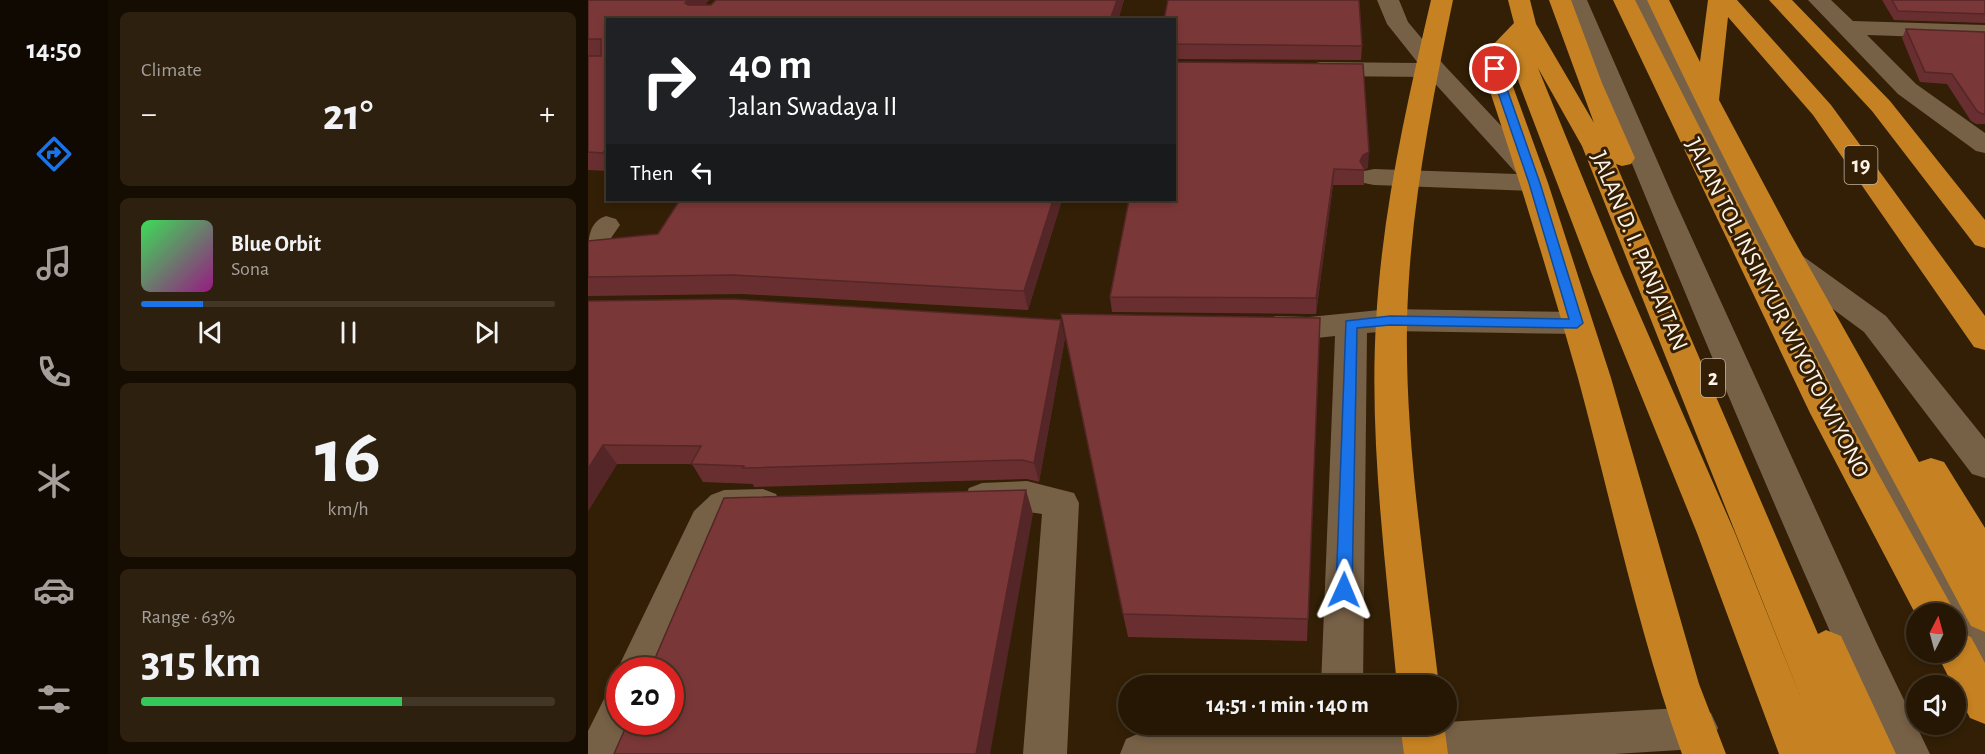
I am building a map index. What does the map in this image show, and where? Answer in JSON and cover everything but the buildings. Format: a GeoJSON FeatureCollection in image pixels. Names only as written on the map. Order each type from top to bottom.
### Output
{"type":"FeatureCollection","features":[{"type":"Feature","properties":{"kind":"highway"},"geometry":{"type":"LineString","coordinates":[[1417,675],[1392,410],[1394,273],[1408,151],[1442,0]]}},
{"type":"Feature","properties":{"kind":"highway","name":"2"},"geometry":{"type":"LineString","coordinates":[[1560,0],[1604,116],[1840,681],[1874,754]]}},
{"type":"Feature","properties":{"kind":"highway","name":"JALAN TOL INSINYUR WIYOTO WIYONO"},"geometry":{"type":"LineString","coordinates":[[1624,0],[1827,413],[1930,603]]}},
{"type":"Feature","properties":{"kind":"highway"},"geometry":{"type":"LineString","coordinates":[[1658,0],[1707,101],[1798,272],[1985,614]]}},
{"type":"Feature","properties":{"kind":"highway"},"geometry":{"type":"LineString","coordinates":[[1707,101],[1719,0]]}},
{"type":"Feature","properties":{"kind":"highway","name":"19"},"geometry":{"type":"LineString","coordinates":[[1725,0],[1822,110],[1985,339]]}},
{"type":"Feature","properties":{"kind":"highway"},"geometry":{"type":"LineString","coordinates":[[1780,0],[1881,106],[1985,239]]}},
{"type":"Feature","properties":{"kind":"highway"},"geometry":{"type":"LineString","coordinates":[[1521,6],[1499,51],[1495,69],[1577,323],[1678,684],[1699,745]]}},
{"type":"Feature","properties":{"kind":"highway"},"geometry":{"type":"LineString","coordinates":[[1521,6],[1524,58],[1531,83],[1606,272],[1716,533],[1801,754]]}},
{"type":"Feature","properties":{"kind":"highway","name":"JALAN D. I. PANJAITAN"},"geometry":{"type":"LineString","coordinates":[[1521,6],[1604,167],[1820,689],[1840,754]]}},
{"type":"Feature","properties":{"kind":"highway"},"geometry":{"type":"LineString","coordinates":[[1798,272],[1821,298],[1857,348],[1985,561]]}},
{"type":"Feature","properties":{"kind":"highway"},"geometry":{"type":"LineString","coordinates":[[1963,663],[1985,704]]}},
{"type":"Feature","properties":{"kind":"highway"},"geometry":{"type":"LineString","coordinates":[[1423,735],[1426,754]]}},
{"type":"Feature","properties":{"kind":"street"},"geometry":{"type":"LineString","coordinates":[[1388,0],[1398,24],[1532,178]]}},
{"type":"Feature","properties":{"kind":"street"},"geometry":{"type":"LineString","coordinates":[[1576,0],[1684,254],[1908,754]]}},
{"type":"Feature","properties":{"kind":"street"},"geometry":{"type":"LineString","coordinates":[[1639,0],[1742,209],[1932,569],[1985,663]]}},
{"type":"Feature","properties":{"kind":"street"},"geometry":{"type":"LineString","coordinates":[[1819,0],[1849,28],[1906,89],[1985,145]]}},
{"type":"Feature","properties":{"kind":"street"},"geometry":{"type":"LineString","coordinates":[[1849,28],[1985,32]]}},
{"type":"Feature","properties":{"kind":"street"},"geometry":{"type":"LineString","coordinates":[[1296,69],[1436,70]]}},
{"type":"Feature","properties":{"kind":"street"},"geometry":{"type":"LineString","coordinates":[[1374,177],[1532,178]]}},
{"type":"Feature","properties":{"kind":"street"},"geometry":{"type":"LineString","coordinates":[[1742,209],[1798,272],[1861,311],[1875,324],[1985,464]]}},
{"type":"Feature","properties":{"kind":"street"},"geometry":{"type":"LineString","coordinates":[[588,250],[606,225]]}},
{"type":"Feature","properties":{"kind":"street"},"geometry":{"type":"LineString","coordinates":[[1251,327],[1309,328],[1390,320],[1577,323]]}},
{"type":"Feature","properties":{"kind":"street"},"geometry":{"type":"LineString","coordinates":[[1342,675],[1351,324]]}},
{"type":"Feature","properties":{"kind":"street"},"geometry":{"type":"LineString","coordinates":[[945,499],[1027,496],[1061,503],[1046,754]]}},
{"type":"Feature","properties":{"kind":"street"},"geometry":{"type":"LineString","coordinates":[[644,657],[708,522],[724,505],[794,503]]}},
{"type":"Feature","properties":{"kind":"street"},"geometry":{"type":"LineString","coordinates":[[600,754],[609,735]]}},
{"type":"Feature","properties":{"kind":"street"},"geometry":{"type":"LineString","coordinates":[[1142,754],[1344,737],[1699,745]]}},
{"type":"Feature","properties":{"kind":"route"},"geometry":{"type":"LineString","coordinates":[[1344,590],[1351,324],[1390,320],[1577,323],[1534,183],[1495,69]]}}]}
